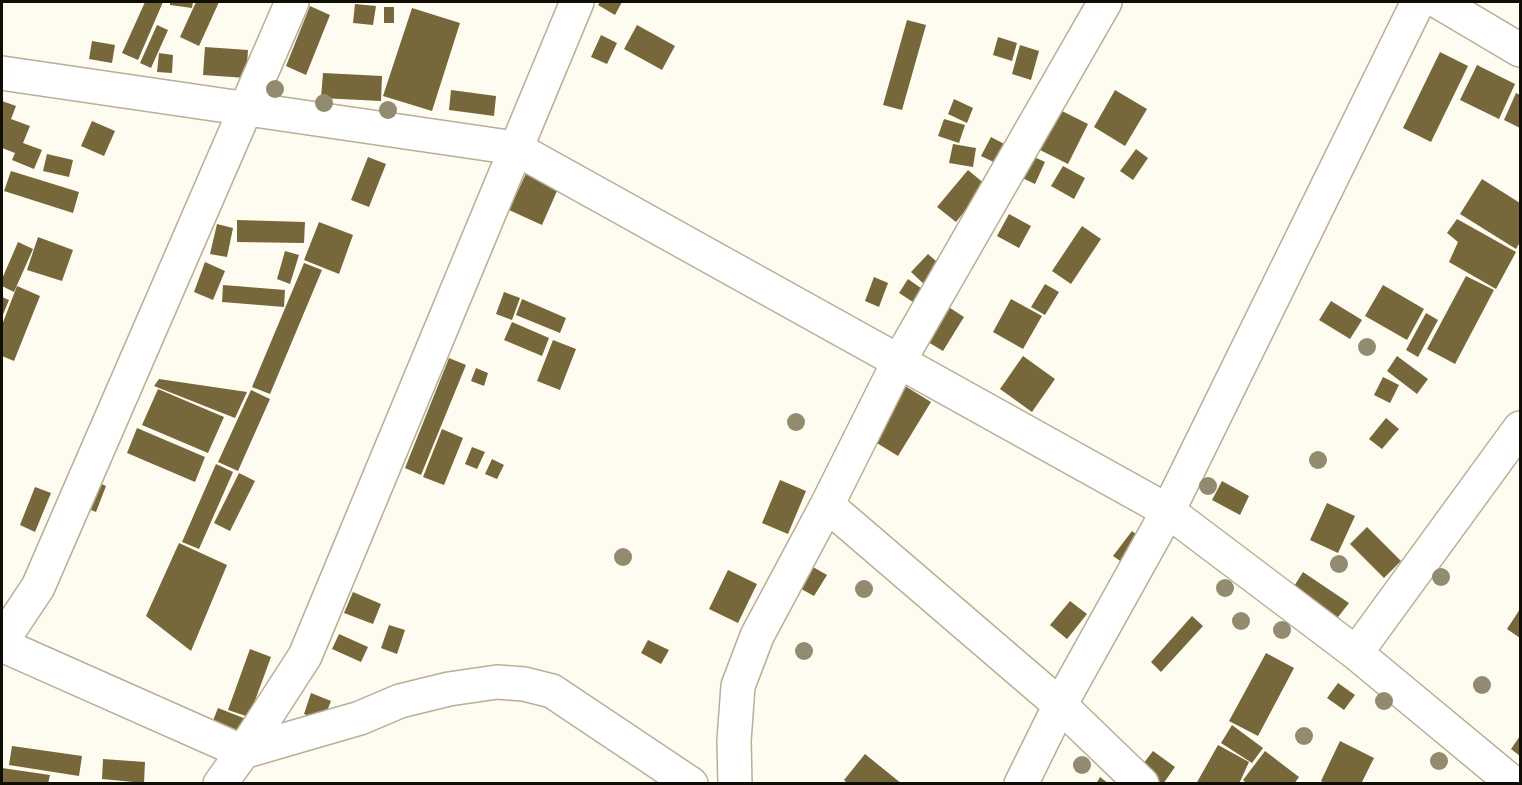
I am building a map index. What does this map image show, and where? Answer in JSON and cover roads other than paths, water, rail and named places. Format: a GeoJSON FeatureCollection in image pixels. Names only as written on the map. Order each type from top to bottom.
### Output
{"type":"FeatureCollection","features":[{"type":"Feature","properties":{"kind":"street"},"geometry":{"type":"LineString","coordinates":[[292,2],[39,587],[2,643],[243,752],[360,718],[400,701],[449,689],[497,682],[524,684],[552,692],[691,783]]}},
{"type":"Feature","properties":{"kind":"street"},"geometry":{"type":"LineString","coordinates":[[220,783],[243,752],[305,656],[577,2]]}},
{"type":"Feature","properties":{"kind":"street"},"geometry":{"type":"LineString","coordinates":[[735,783],[734,741],[738,686],[757,636],[827,505],[899,361],[1105,2]]}},
{"type":"Feature","properties":{"kind":"street"},"geometry":{"type":"LineString","coordinates":[[1021,783],[1060,705],[1168,511],[1418,2]]}},
{"type":"Feature","properties":{"kind":"street"},"geometry":{"type":"LineString","coordinates":[[1439,2],[1521,50]]}},
{"type":"Feature","properties":{"kind":"street"},"geometry":{"type":"LineString","coordinates":[[2,73],[515,148],[1168,511],[1356,653],[1514,783]]}},
{"type":"Feature","properties":{"kind":"street"},"geometry":{"type":"LineString","coordinates":[[1356,653],[1521,428]]}},
{"type":"Feature","properties":{"kind":"street"},"geometry":{"type":"LineString","coordinates":[[827,505],[1060,705],[1142,783]]}}]}
